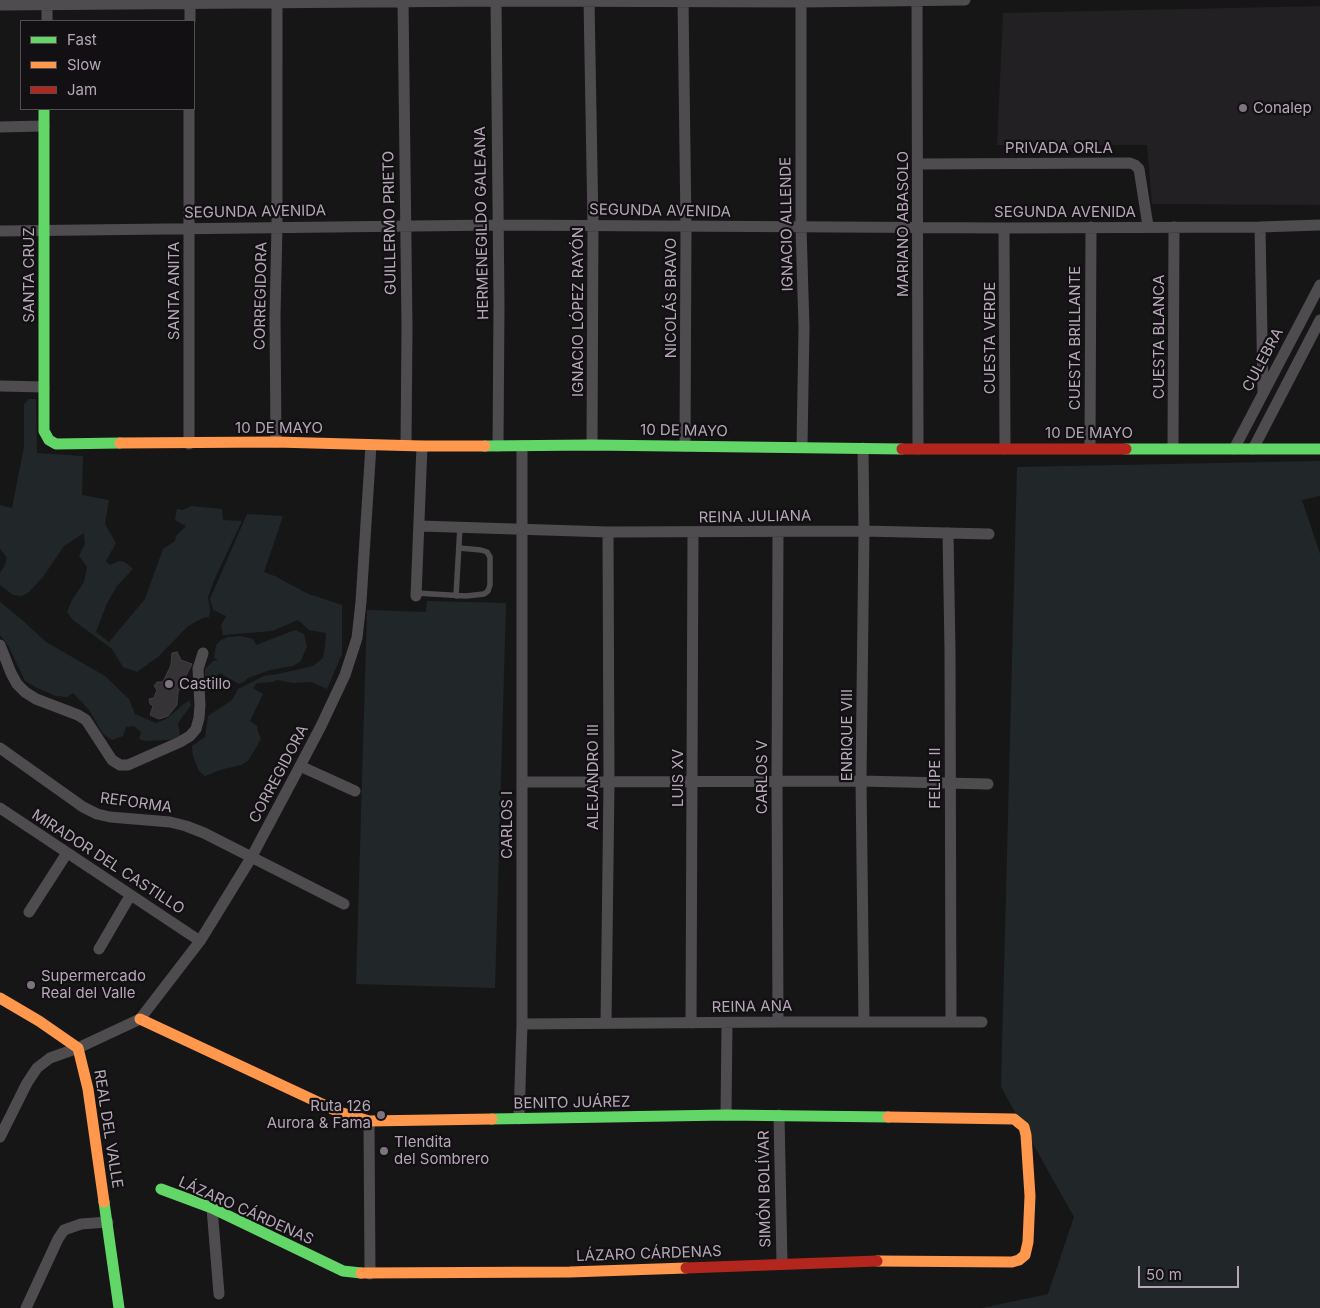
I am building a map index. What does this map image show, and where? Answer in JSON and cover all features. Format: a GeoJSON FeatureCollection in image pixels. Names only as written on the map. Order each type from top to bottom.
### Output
{"type":"FeatureCollection","features":[{"type":"Feature","properties":{"kind":"street"},"geometry":{"type":"LineString","coordinates":[[0,5],[403,1],[965,0]]}},
{"type":"Feature","properties":{"kind":"street","name":"GUILLERMO PRIETO"},"geometry":{"type":"LineString","coordinates":[[403,1],[406,445]]}},
{"type":"Feature","properties":{"kind":"street","name":"HERMENEGILDO GALEANA"},"geometry":{"type":"LineString","coordinates":[[496,1],[499,305],[498,446]]}},
{"type":"Feature","properties":{"kind":"street","name":"IGNACIO LÓPEZ RAYÓN"},"geometry":{"type":"LineString","coordinates":[[589,1],[593,225],[592,445]]}},
{"type":"Feature","properties":{"kind":"street","name":"NICOLÁS BRAVO"},"geometry":{"type":"LineString","coordinates":[[683,1],[686,227],[685,446]]}},
{"type":"Feature","properties":{"kind":"street","name":"IGNACIO ALLENDE"},"geometry":{"type":"LineString","coordinates":[[801,1],[801,228],[804,328],[802,447]]}},
{"type":"Feature","properties":{"kind":"street","name":"MARIANO ABASOLO"},"geometry":{"type":"LineString","coordinates":[[917,1],[918,449]]}},
{"type":"Feature","properties":{"kind":"street","name":"CORREGIDORA"},"geometry":{"type":"LineString","coordinates":[[276,442],[277,2]]}},
{"type":"Feature","properties":{"kind":"street"},"geometry":{"type":"LineString","coordinates":[[190,4],[190,20]]}},
{"type":"Feature","properties":{"kind":"street"},"geometry":{"type":"LineString","coordinates":[[47,5],[47,20]]}},
{"type":"Feature","properties":{"kind":"street","name":"SANTA CRUZ"},"geometry":{"type":"LineString","coordinates":[[44,110],[44,430],[49,440]]}},
{"type":"Feature","properties":{"kind":"street","name":"SANTA ANITA"},"geometry":{"type":"LineString","coordinates":[[189,110],[189,444]]}},
{"type":"Feature","properties":{"kind":"street"},"geometry":{"type":"LineString","coordinates":[[0,127],[44,126]]}},
{"type":"Feature","properties":{"kind":"street","name":"PRIVADA ORLA"},"geometry":{"type":"LineString","coordinates":[[918,164],[1130,162],[1139,170],[1148,226]]}},
{"type":"Feature","properties":{"kind":"street","name":"SEGUNDA AVENIDA"},"geometry":{"type":"LineString","coordinates":[[0,230],[497,225],[801,228],[918,226],[1004,228],[1260,227],[1320,225]]}},
{"type":"Feature","properties":{"kind":"street","name":"CUESTA BRILLANTE"},"geometry":{"type":"LineString","coordinates":[[1090,227],[1090,448]]}},
{"type":"Feature","properties":{"kind":"street","name":"CUESTA BLANCA"},"geometry":{"type":"LineString","coordinates":[[1173,448],[1174,227]]}},
{"type":"Feature","properties":{"kind":"street"},"geometry":{"type":"LineString","coordinates":[[1260,227],[1263,393]]}},
{"type":"Feature","properties":{"kind":"street","name":"CUESTA VERDE"},"geometry":{"type":"LineString","coordinates":[[1004,228],[1005,449]]}},
{"type":"Feature","properties":{"kind":"street","name":"CULEBRA"},"geometry":{"type":"LineString","coordinates":[[1234,449],[1320,285]]}},
{"type":"Feature","properties":{"kind":"street"},"geometry":{"type":"LineString","coordinates":[[1253,450],[1320,320]]}},
{"type":"Feature","properties":{"kind":"street"},"geometry":{"type":"LineString","coordinates":[[1,386],[44,387]]}},
{"type":"Feature","properties":{"kind":"street","name":"10 DE MAYO"},"geometry":{"type":"LineString","coordinates":[[49,440],[56,444],[70,445],[276,442],[422,446],[592,445],[918,449],[1320,449]]}},
{"type":"Feature","properties":{"kind":"street","name":"CORREGIDORA"},"geometry":{"type":"LineString","coordinates":[[0,1137],[27,1083],[37,1068],[50,1058],[78,1048],[140,1020],[200,940],[251,858],[321,726],[345,675],[357,638],[371,445]]}},
{"type":"Feature","properties":{"kind":"street"},"geometry":{"type":"LineString","coordinates":[[416,595],[422,446]]}},
{"type":"Feature","properties":{"kind":"street","name":"CARLOS I"},"geometry":{"type":"LineString","coordinates":[[519,1120],[522,1024],[522,446]]}},
{"type":"Feature","properties":{"kind":"street","name":"ENRIQUE VIII"},"geometry":{"type":"LineString","coordinates":[[862,448],[864,531],[861,781],[864,1022]]}},
{"type":"Feature","properties":{"kind":"street","name":"REINA JULIANA"},"geometry":{"type":"LineString","coordinates":[[420,526],[608,532],[864,531],[988,534]]}},
{"type":"Feature","properties":{"kind":"street","name":"ALEJANDRO III"},"geometry":{"type":"LineString","coordinates":[[606,1023],[609,782],[608,532]]}},
{"type":"Feature","properties":{"kind":"street","name":"CARLOS V"},"geometry":{"type":"LineString","coordinates":[[778,532],[778,1022]]}},
{"type":"Feature","properties":{"kind":"street","name":"LUIS XV"},"geometry":{"type":"LineString","coordinates":[[691,1023],[693,533]]}},
{"type":"Feature","properties":{"kind":"street","name":"FELIPE II"},"geometry":{"type":"LineString","coordinates":[[948,533],[951,1022]]}},
{"type":"Feature","properties":{"kind":"street"},"geometry":{"type":"LineString","coordinates":[[0,645],[12,673],[25,692],[43,702],[78,714],[86,720],[112,760],[120,765],[128,765],[180,742],[190,736],[196,729],[200,705],[198,669],[203,653]]}},
{"type":"Feature","properties":{"kind":"street","name":"REFORMA"},"geometry":{"type":"LineString","coordinates":[[0,748],[70,799],[97,814],[170,822],[186,826],[204,833],[344,904]]}},
{"type":"Feature","properties":{"kind":"street"},"geometry":{"type":"LineString","coordinates":[[300,766],[355,791]]}},
{"type":"Feature","properties":{"kind":"street"},"geometry":{"type":"LineString","coordinates":[[522,782],[861,781],[988,784]]}},
{"type":"Feature","properties":{"kind":"street","name":"MIRADOR DEL CASTILLO"},"geometry":{"type":"LineString","coordinates":[[1,811],[200,940]]}},
{"type":"Feature","properties":{"kind":"street"},"geometry":{"type":"LineString","coordinates":[[29,912],[67,853]]}},
{"type":"Feature","properties":{"kind":"street"},"geometry":{"type":"LineString","coordinates":[[99,949],[130,896]]}},
{"type":"Feature","properties":{"kind":"street"},"geometry":{"type":"LineString","coordinates":[[0,998],[39,1021],[78,1048]]}},
{"type":"Feature","properties":{"kind":"street","name":"BENITO JUÁREZ"},"geometry":{"type":"LineString","coordinates":[[140,1020],[339,1112],[369,1120],[519,1120],[779,1115],[1001,1118],[1014,1119],[1024,1127]]}},
{"type":"Feature","properties":{"kind":"street","name":"REINA ANA"},"geometry":{"type":"LineString","coordinates":[[522,1024],[982,1022]]}},
{"type":"Feature","properties":{"kind":"street"},"geometry":{"type":"LineString","coordinates":[[726,1115],[727,1023]]}},
{"type":"Feature","properties":{"kind":"street","name":"REAL DEL VALLE"},"geometry":{"type":"LineString","coordinates":[[78,1048],[88,1089],[119,1308]]}},
{"type":"Feature","properties":{"kind":"street","name":"SIMÓN BOLÍVAR"},"geometry":{"type":"LineString","coordinates":[[779,1115],[782,1263]]}},
{"type":"Feature","properties":{"kind":"street"},"geometry":{"type":"LineString","coordinates":[[369,1120],[370,1274]]}},
{"type":"Feature","properties":{"kind":"street","name":"LÁZARO CÁRDENAS"},"geometry":{"type":"LineString","coordinates":[[161,1189],[212,1208],[329,1266],[370,1274],[570,1272],[894,1260],[1012,1262],[1019,1260],[1025,1255],[1028,1242],[1030,1196],[1024,1127]]}},
{"type":"Feature","properties":{"kind":"street"},"geometry":{"type":"LineString","coordinates":[[212,1208],[219,1294]]}},
{"type":"Feature","properties":{"kind":"street"},"geometry":{"type":"LineString","coordinates":[[26,1308],[64,1230],[80,1224],[108,1222]]}},
{"type":"Feature","properties":{"kind":"lane"},"geometry":{"type":"LineString","coordinates":[[456,596],[460,528]]}},
{"type":"Feature","properties":{"kind":"lane"},"geometry":{"type":"LineString","coordinates":[[416,595],[456,596],[484,594],[490,585],[490,557],[487,552],[459,548]]}},
{"type":"Feature","properties":{"kind":"shaded area"},"geometry":{"type":"Polygon","coordinates":[[[1320,6],[1320,205],[1152,204],[1147,145],[997,145],[1003,13],[1320,6]]]}},
{"type":"Feature","properties":{"kind":"shaded area"},"geometry":{"type":"Polygon","coordinates":[[[29,399],[36,399],[37,453],[83,456],[82,495],[109,500],[105,524],[116,543],[106,561],[110,565],[119,561],[125,562],[133,569],[117,586],[107,603],[96,632],[109,642],[145,599],[163,549],[175,541],[176,536],[186,526],[175,520],[177,509],[183,510],[191,506],[222,509],[223,520],[242,521],[208,597],[209,617],[188,626],[159,656],[137,672],[123,667],[112,649],[73,620],[67,612],[72,600],[84,582],[87,567],[79,556],[85,544],[84,533],[64,546],[43,577],[29,592],[22,596],[13,595],[0,585],[0,573],[7,558],[0,549],[0,505],[12,508],[24,447],[24,404],[29,399]]]}},
{"type":"Feature","properties":{"kind":"shaded area"},"geometry":{"type":"Polygon","coordinates":[[[1320,461],[1320,496],[1302,500],[1320,554],[1320,1308],[982,1308],[1048,1294],[1074,1217],[1001,1087],[1017,467],[1320,461]]]}},
{"type":"Feature","properties":{"kind":"shaded area"},"geometry":{"type":"Polygon","coordinates":[[[247,514],[283,516],[264,572],[306,593],[342,605],[342,654],[327,689],[311,682],[293,683],[277,680],[257,683],[253,688],[263,694],[250,721],[257,726],[261,739],[248,761],[205,776],[199,771],[193,756],[192,746],[205,737],[208,716],[232,700],[238,689],[264,676],[313,666],[323,658],[325,646],[326,633],[309,630],[298,620],[272,631],[223,635],[221,626],[226,616],[213,610],[210,599],[247,514]]]}},
{"type":"Feature","properties":{"kind":"shaded area"},"geometry":{"type":"Polygon","coordinates":[[[427,601],[506,603],[495,988],[356,984],[367,610],[426,612],[427,601]]]}},
{"type":"Feature","properties":{"kind":"shaded area"},"geometry":{"type":"Polygon","coordinates":[[[0,602],[46,642],[105,676],[129,699],[135,714],[156,723],[166,719],[189,700],[191,705],[178,723],[180,735],[177,738],[166,740],[145,741],[139,739],[141,732],[134,726],[126,727],[123,736],[112,740],[103,734],[89,710],[73,693],[67,697],[56,696],[25,681],[9,647],[0,635],[0,602]]]}},
{"type":"Feature","properties":{"kind":"shaded area"},"geometry":{"type":"Polygon","coordinates":[[[295,630],[304,634],[307,646],[301,661],[293,666],[270,670],[248,678],[239,684],[220,673],[213,679],[205,676],[205,669],[213,661],[218,660],[214,658],[216,645],[221,640],[228,637],[241,636],[253,639],[256,645],[295,630]]]}},
{"type":"Feature","properties":{"kind":"building","name":"Castillo"},"geometry":{"type":"Polygon","coordinates":[[[177,652],[181,660],[192,664],[178,692],[177,705],[168,716],[159,719],[150,715],[153,706],[150,704],[149,699],[154,698],[157,690],[154,686],[157,682],[163,682],[171,665],[172,653],[177,652]]]}},
{"type":"Feature","properties":{"kind":"traffic: fast"},"geometry":{"type":"LineString","coordinates":[[44,110],[44,431],[49,440],[56,444],[120,443]]}},
{"type":"Feature","properties":{"kind":"traffic: fast"},"geometry":{"type":"LineString","coordinates":[[485,446],[592,445],[902,449]]}},
{"type":"Feature","properties":{"kind":"traffic: fast"},"geometry":{"type":"LineString","coordinates":[[1126,449],[1320,449]]}},
{"type":"Feature","properties":{"kind":"traffic: fast"},"geometry":{"type":"LineString","coordinates":[[492,1119],[726,1115],[888,1117]]}},
{"type":"Feature","properties":{"kind":"traffic: fast"},"geometry":{"type":"LineString","coordinates":[[161,1189],[212,1208],[343,1271],[361,1273]]}},
{"type":"Feature","properties":{"kind":"traffic: fast"},"geometry":{"type":"LineString","coordinates":[[104,1202],[119,1308]]}},
{"type":"Feature","properties":{"kind":"traffic: slow"},"geometry":{"type":"LineString","coordinates":[[120,443],[276,442],[485,446]]}},
{"type":"Feature","properties":{"kind":"traffic: slow"},"geometry":{"type":"LineString","coordinates":[[0,998],[39,1021],[78,1048],[88,1089],[104,1202]]}},
{"type":"Feature","properties":{"kind":"traffic: slow"},"geometry":{"type":"LineString","coordinates":[[140,1019],[339,1112],[369,1121],[492,1119]]}},
{"type":"Feature","properties":{"kind":"traffic: slow"},"geometry":{"type":"LineString","coordinates":[[877,1261],[1012,1262],[1019,1260],[1025,1255],[1028,1242],[1030,1196],[1024,1127],[1014,1119],[888,1117]]}},
{"type":"Feature","properties":{"kind":"traffic: slow"},"geometry":{"type":"LineString","coordinates":[[361,1273],[570,1272],[686,1268]]}},
{"type":"Feature","properties":{"kind":"traffic: jam"},"geometry":{"type":"LineString","coordinates":[[902,449],[1126,449]]}},
{"type":"Feature","properties":{"kind":"traffic: jam"},"geometry":{"type":"LineString","coordinates":[[686,1268],[877,1261]]}},
{"type":"Feature","properties":{"kind":"place","name":"Conalep"},"geometry":{"type":"Point","coordinates":[1243,108]}},
{"type":"Feature","properties":{"kind":"place","name":"Castillo"},"geometry":{"type":"Point","coordinates":[169,684]}},
{"type":"Feature","properties":{"kind":"place","name":"Supermercado Real del Valle"},"geometry":{"type":"Point","coordinates":[31,985]}},
{"type":"Feature","properties":{"kind":"place","name":"Ruta 126 Aurora & Fama"},"geometry":{"type":"Point","coordinates":[381,1115]}},
{"type":"Feature","properties":{"kind":"place","name":"TIendita del Sombrero"},"geometry":{"type":"Point","coordinates":[384,1151]}}]}
